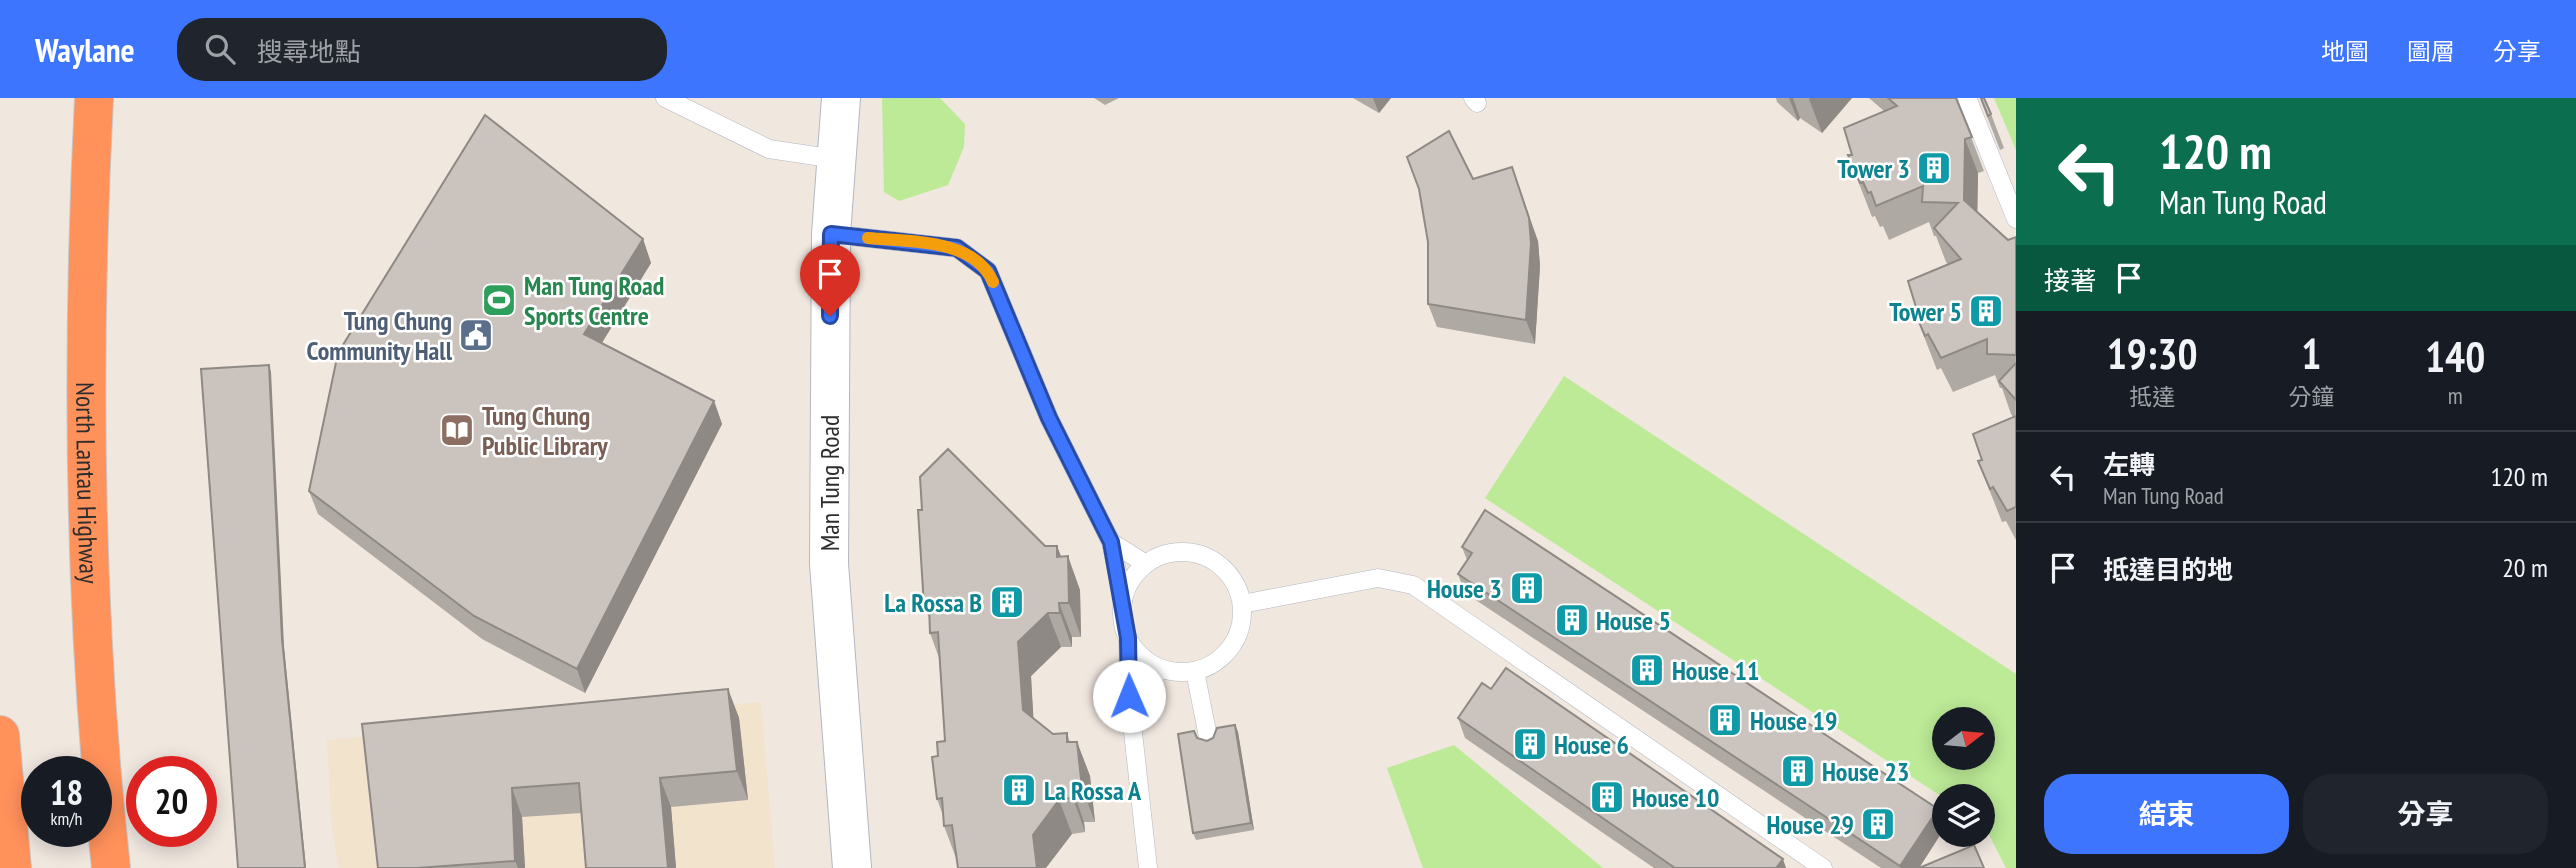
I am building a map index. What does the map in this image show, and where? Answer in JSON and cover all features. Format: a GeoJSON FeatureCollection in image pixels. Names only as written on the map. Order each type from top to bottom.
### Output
{"type":"FeatureCollection","features":[{"type":"Feature","properties":{"kind":"highway","name":"North Lantau Highway"},"geometry":{"type":"LineString","coordinates":[[94,98],[85,276],[88,523],[111,868]]}},
{"type":"Feature","properties":{"kind":"highway"},"geometry":{"type":"LineString","coordinates":[[0,735],[12,868]]}},
{"type":"Feature","properties":{"kind":"street","name":"Man Tung Road"},"geometry":{"type":"LineString","coordinates":[[841,98],[831,234],[829,564],[852,868]]}},
{"type":"Feature","properties":{"kind":"lane"},"geometry":{"type":"LineString","coordinates":[[665,98],[769,149],[836,159]]}},
{"type":"Feature","properties":{"kind":"lane"},"geometry":{"type":"LineString","coordinates":[[1967,98],[2016,219]]}},
{"type":"Feature","properties":{"kind":"lane"},"geometry":{"type":"LineString","coordinates":[[831,234],[957,248],[988,271],[1049,418],[1111,542],[1128,638],[1129,696],[1148,868]]}},
{"type":"Feature","properties":{"kind":"lane"},"geometry":{"type":"LineString","coordinates":[[1111,542],[1146,564]]}},
{"type":"Feature","properties":{"kind":"lane"},"geometry":{"type":"LineString","coordinates":[[1123,601],[1127,587],[1146,564],[1164,555],[1185,552],[1205,557],[1223,568],[1236,584],[1242,604],[1236,639],[1212,665],[1195,671],[1163,669],[1148,662],[1128,638]]}},
{"type":"Feature","properties":{"kind":"lane"},"geometry":{"type":"LineString","coordinates":[[1242,604],[1378,578],[1413,585],[1823,868]]}},
{"type":"Feature","properties":{"kind":"lane"},"geometry":{"type":"LineString","coordinates":[[1129,696],[1163,669]]}},
{"type":"Feature","properties":{"kind":"lane"},"geometry":{"type":"LineString","coordinates":[[1195,671],[1208,737]]}},
{"type":"Feature","properties":{"kind":"shaded area"},"geometry":{"type":"Polygon","coordinates":[[[761,702],[775,868],[338,868],[331,820],[327,740],[761,702]]]}},
{"type":"Feature","properties":{"kind":"green space"},"geometry":{"type":"Polygon","coordinates":[[[882,98],[940,98],[965,124],[964,147],[948,185],[899,201],[884,192],[882,98]]]}},
{"type":"Feature","properties":{"kind":"green space"},"geometry":{"type":"Polygon","coordinates":[[[1994,98],[2016,98],[2016,150],[1994,98]]]}},
{"type":"Feature","properties":{"kind":"green space"},"geometry":{"type":"Polygon","coordinates":[[[1564,376],[2016,674],[2016,868],[2006,868],[1995,846],[1995,784],[1932,784],[1932,790],[1485,498],[1564,376]]]}},
{"type":"Feature","properties":{"kind":"green space"},"geometry":{"type":"Polygon","coordinates":[[[1454,745],[1603,868],[1423,868],[1387,768],[1454,745]]]}},
{"type":"Feature","properties":{"kind":"building"},"geometry":{"type":"Polygon","coordinates":[[[1888,98],[1956,98],[1972,137],[1965,139],[1964,200],[2008,240],[2016,237],[2016,355],[1987,354],[1987,339],[1941,358],[1928,334],[1925,336],[1913,308],[1916,307],[1908,281],[1961,259],[1934,228],[1958,203],[1922,202],[1923,186],[1876,206],[1871,192],[1868,193],[1863,182],[1860,183],[1848,155],[1852,155],[1844,128],[1897,106],[1888,98]]]}},
{"type":"Feature","properties":{"kind":"building"},"geometry":{"type":"Polygon","coordinates":[[[1981,98],[1984,98],[1991,114],[1988,116],[1981,98]]]}},
{"type":"Feature","properties":{"kind":"building"},"geometry":{"type":"Polygon","coordinates":[[[485,115],[643,239],[584,334],[714,401],[577,669],[474,616],[309,491],[338,353],[485,115]]]}},
{"type":"Feature","properties":{"kind":"building"},"geometry":{"type":"Polygon","coordinates":[[[1449,131],[1473,179],[1512,167],[1529,218],[1531,243],[1526,320],[1428,304],[1428,242],[1419,189],[1407,157],[1449,131]]]}},
{"type":"Feature","properties":{"kind":"building"},"geometry":{"type":"Polygon","coordinates":[[[2016,363],[2016,400],[1999,381],[2016,363]]]}},
{"type":"Feature","properties":{"kind":"building"},"geometry":{"type":"Polygon","coordinates":[[[269,365],[282,639],[305,868],[238,868],[201,369],[269,365]]]}},
{"type":"Feature","properties":{"kind":"building"},"geometry":{"type":"Polygon","coordinates":[[[2016,416],[2016,507],[2007,511],[1993,487],[1990,489],[1978,461],[1982,460],[1973,434],[2016,416]]]}},
{"type":"Feature","properties":{"kind":"building"},"geometry":{"type":"Polygon","coordinates":[[[948,449],[1045,546],[1057,546],[1057,557],[1068,556],[1069,603],[1059,603],[1060,613],[1048,613],[1018,642],[1023,710],[1053,734],[1067,733],[1067,742],[1077,742],[1082,788],[1072,788],[1073,798],[1059,800],[1033,835],[1037,868],[958,868],[952,825],[944,826],[942,798],[937,799],[932,757],[938,756],[937,742],[945,741],[938,632],[930,633],[929,605],[924,606],[918,510],[922,510],[920,477],[948,449]]]}},
{"type":"Feature","properties":{"kind":"building"},"geometry":{"type":"Polygon","coordinates":[[[1485,510],[1932,805],[1932,818],[1900,866],[1458,574],[1472,553],[1462,547],[1485,510]]]}},
{"type":"Feature","properties":{"kind":"building"},"geometry":{"type":"Polygon","coordinates":[[[1506,668],[1783,859],[1776,868],[1675,868],[1458,718],[1482,683],[1491,689],[1506,668]]]}},
{"type":"Feature","properties":{"kind":"building"},"geometry":{"type":"Polygon","coordinates":[[[728,689],[737,771],[660,778],[668,868],[586,868],[579,783],[512,788],[515,861],[378,868],[362,724],[728,689]]]}},
{"type":"Feature","properties":{"kind":"building"},"geometry":{"type":"Polygon","coordinates":[[[1235,725],[1251,823],[1193,833],[1178,734],[1194,731],[1197,738],[1207,741],[1213,738],[1217,728],[1235,725]]]}},
{"type":"Feature","properties":{"kind":"building"},"geometry":{"type":"Polygon","coordinates":[[[1975,847],[1984,868],[1919,868],[1975,847]]]}},
{"type":"Feature","properties":{"kind":"slow traffic"},"geometry":{"type":"LineString","coordinates":[[868,238],[957,248],[988,271],[993,282]]}},
{"type":"Feature","properties":{"kind":"place","name":"Tower 3"},"geometry":{"type":"Point","coordinates":[1934,168]}},
{"type":"Feature","properties":{"kind":"place","name":"Man Tung Road Sports Centre"},"geometry":{"type":"Point","coordinates":[499,300]}},
{"type":"Feature","properties":{"kind":"place","name":"Tower 5"},"geometry":{"type":"Point","coordinates":[1986,311]}},
{"type":"Feature","properties":{"kind":"place","name":"Tung Chung Community Hall"},"geometry":{"type":"Point","coordinates":[476,335]}},
{"type":"Feature","properties":{"kind":"place","name":"Tung Chung Public Library"},"geometry":{"type":"Point","coordinates":[457,430]}},
{"type":"Feature","properties":{"kind":"place","name":"House 3"},"geometry":{"type":"Point","coordinates":[1527,588]}},
{"type":"Feature","properties":{"kind":"place","name":"La Rossa B"},"geometry":{"type":"Point","coordinates":[1007,602]}},
{"type":"Feature","properties":{"kind":"place","name":"House 5"},"geometry":{"type":"Point","coordinates":[1572,620]}},
{"type":"Feature","properties":{"kind":"place","name":"House 11"},"geometry":{"type":"Point","coordinates":[1647,670]}},
{"type":"Feature","properties":{"kind":"place","name":"House 19"},"geometry":{"type":"Point","coordinates":[1725,720]}},
{"type":"Feature","properties":{"kind":"place","name":"House 6"},"geometry":{"type":"Point","coordinates":[1530,744]}},
{"type":"Feature","properties":{"kind":"place","name":"House 23"},"geometry":{"type":"Point","coordinates":[1798,771]}},
{"type":"Feature","properties":{"kind":"place","name":"La Rossa A"},"geometry":{"type":"Point","coordinates":[1019,790]}},
{"type":"Feature","properties":{"kind":"place","name":"House 10"},"geometry":{"type":"Point","coordinates":[1607,797]}},
{"type":"Feature","properties":{"kind":"place","name":"House 29"},"geometry":{"type":"Point","coordinates":[1878,824]}},
{"type":"Feature","properties":{"kind":"route"},"geometry":{"type":"LineString","coordinates":[[830,316],[831,234],[957,248],[988,271],[1049,418],[1111,542],[1128,638],[1129,696]]}}]}
